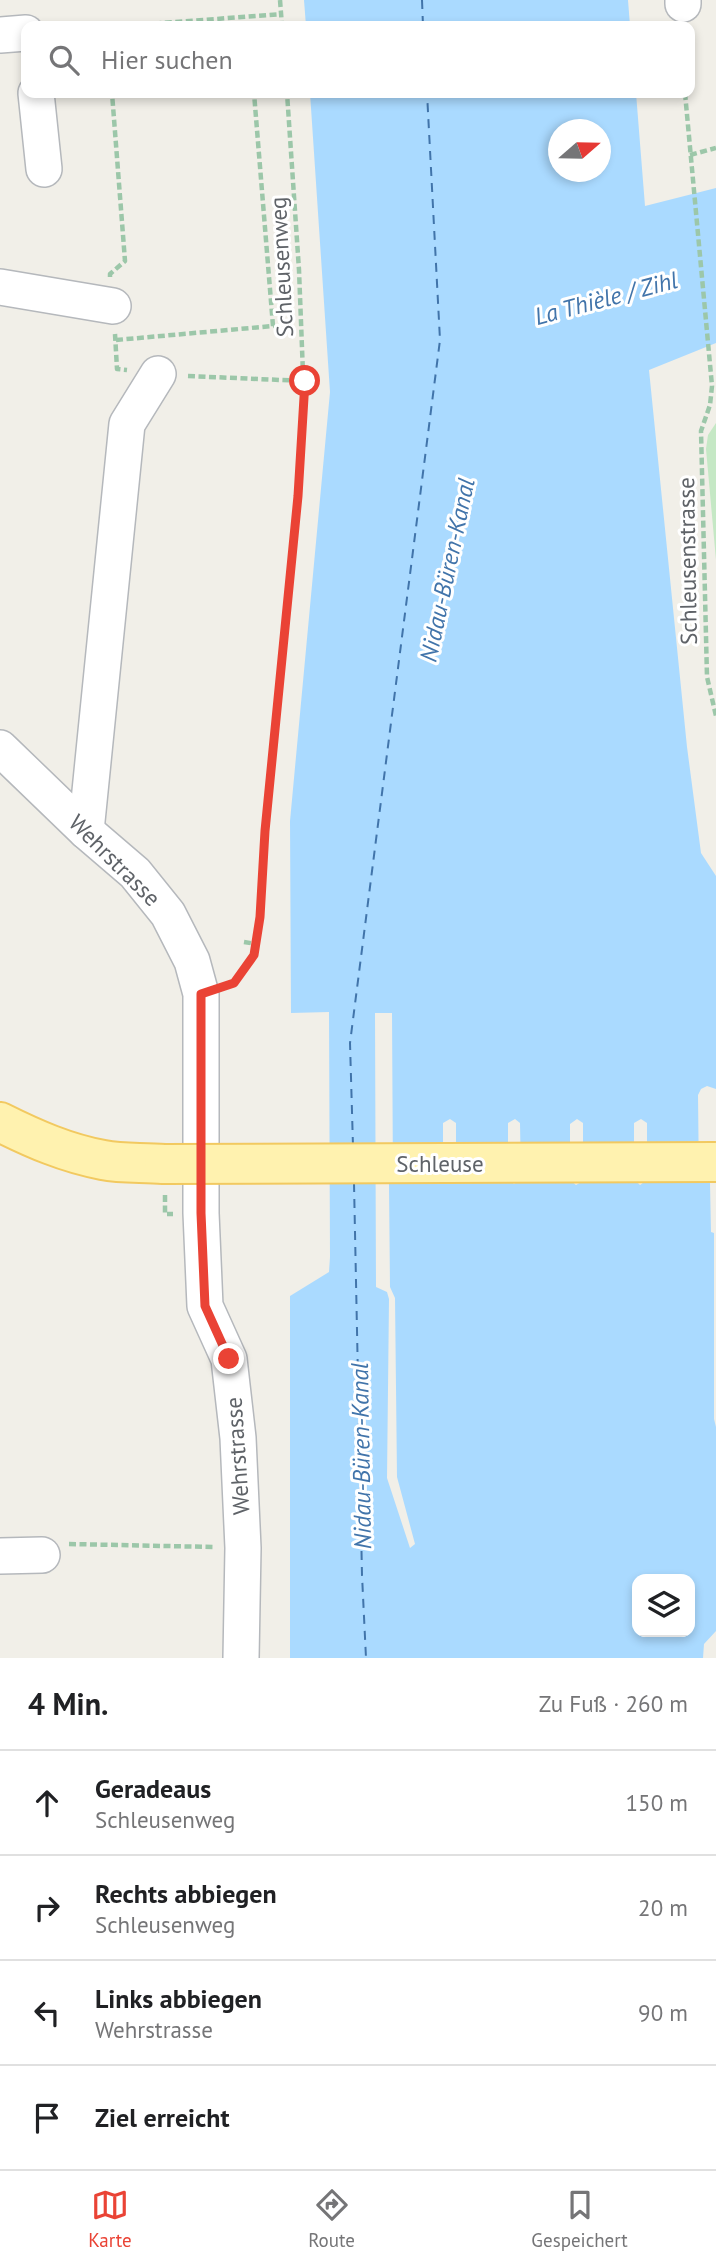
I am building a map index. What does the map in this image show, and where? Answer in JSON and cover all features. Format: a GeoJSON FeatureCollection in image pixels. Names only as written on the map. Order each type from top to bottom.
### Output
{"type":"FeatureCollection","features":[{"type":"Feature","properties":{"kind":"main road","name":"Schleuse"},"geometry":{"type":"LineString","coordinates":[[0,1122],[40,1142],[106,1161],[164,1164],[716,1162]]}},
{"type":"Feature","properties":{"kind":"street"},"geometry":{"type":"LineString","coordinates":[[0,35],[21,33]]}},
{"type":"Feature","properties":{"kind":"street"},"geometry":{"type":"LineString","coordinates":[[37,98],[44,169]]}},
{"type":"Feature","properties":{"kind":"street"},"geometry":{"type":"LineString","coordinates":[[0,287],[114,323]]}},
{"type":"Feature","properties":{"kind":"street"},"geometry":{"type":"LineString","coordinates":[[86,831],[127,424],[158,374]]}},
{"type":"Feature","properties":{"kind":"street","name":"Wehrstrasse"},"geometry":{"type":"LineString","coordinates":[[0,748],[86,831],[135,873],[168,914],[192,961],[201,994],[201,1213],[205,1306],[229,1359],[237,1438],[243,1548],[241,1658]]}},
{"type":"Feature","properties":{"kind":"street"},"geometry":{"type":"LineString","coordinates":[[0,1556],[50,1549]]}},
{"type":"Feature","properties":{"kind":"path"},"geometry":{"type":"LineString","coordinates":[[279,0],[282,21]]}},
{"type":"Feature","properties":{"kind":"path"},"geometry":{"type":"LineString","coordinates":[[193,21],[282,14]]}},
{"type":"Feature","properties":{"kind":"path"},"geometry":{"type":"LineString","coordinates":[[248,17],[248,21]]}},
{"type":"Feature","properties":{"kind":"path"},"geometry":{"type":"LineString","coordinates":[[112,98],[125,261],[110,274],[117,369],[158,374],[305,381]]}},
{"type":"Feature","properties":{"kind":"path"},"geometry":{"type":"LineString","coordinates":[[114,323],[273,326],[254,98]]}},
{"type":"Feature","properties":{"kind":"path","name":"Schleusenweg"},"geometry":{"type":"LineString","coordinates":[[201,994],[234,983],[254,955],[256,944],[298,496],[305,381],[287,98]]}},
{"type":"Feature","properties":{"kind":"path","name":"Schleusenstrasse"},"geometry":{"type":"LineString","coordinates":[[685,98],[712,386],[710,405],[701,431],[707,677],[716,716]]}},
{"type":"Feature","properties":{"kind":"path"},"geometry":{"type":"LineString","coordinates":[[690,155],[716,148]]}},
{"type":"Feature","properties":{"kind":"path"},"geometry":{"type":"LineString","coordinates":[[710,405],[716,402]]}},
{"type":"Feature","properties":{"kind":"path"},"geometry":{"type":"LineString","coordinates":[[244,942],[256,944]]}},
{"type":"Feature","properties":{"kind":"path"},"geometry":{"type":"LineString","coordinates":[[50,1549],[243,1548]]}},
{"type":"Feature","properties":{"kind":"green space"},"geometry":{"type":"Polygon","coordinates":[[[716,423],[716,560],[706,449],[708,435],[716,423]]]}},
{"type":"Feature","properties":{"kind":"water"},"geometry":{"type":"Polygon","coordinates":[[[304,0],[628,0],[630,21],[306,21],[304,0]]]}},
{"type":"Feature","properties":{"kind":"water"},"geometry":{"type":"Polygon","coordinates":[[[310,98],[636,98],[645,206],[716,188],[716,343],[649,370],[687,747],[701,853],[716,876],[716,1089],[707,1086],[701,1089],[698,1095],[699,1183],[710,1183],[711,1232],[714,1233],[716,1427],[716,1631],[704,1644],[703,1658],[290,1658],[290,1296],[329,1272],[330,1257],[329,1012],[291,1013],[290,821],[330,392],[310,98]],[[375,1013],[376,1287],[387,1292],[389,1299],[387,1478],[410,1548],[415,1544],[397,1477],[395,1298],[390,1287],[389,1184],[393,1183],[392,1013],[375,1013]],[[450,1119],[443,1123],[443,1179],[450,1184],[456,1179],[456,1123],[450,1119]],[[515,1119],[508,1123],[508,1179],[514,1184],[521,1179],[520,1123],[515,1119]],[[577,1119],[570,1124],[570,1180],[576,1185],[583,1181],[583,1123],[577,1119]],[[641,1119],[634,1123],[634,1179],[640,1185],[647,1180],[647,1123],[641,1119]]]}},
{"type":"Feature","properties":{"kind":"ferry route"},"geometry":{"type":"LineString","coordinates":[[422,0],[423,21]]}},
{"type":"Feature","properties":{"kind":"ferry route"},"geometry":{"type":"LineString","coordinates":[[353,1146],[350,1043],[440,340],[427,98]]}},
{"type":"Feature","properties":{"kind":"ferry route"},"geometry":{"type":"LineString","coordinates":[[354,1183],[366,1658]]}},
{"type":"Feature","properties":{"kind":"route"},"geometry":{"type":"LineString","coordinates":[[229,1359],[205,1306],[201,1213],[201,994],[234,983],[254,955],[260,917],[265,831],[298,496],[305,381]]}},
{"type":"Feature","properties":{"kind":"water label","name":"La Thièle / Zihl"},"geometry":{"type":"Point","coordinates":[606,298]}},
{"type":"Feature","properties":{"kind":"water label","name":"Nidau-Büren-Kanal"},"geometry":{"type":"Point","coordinates":[447,570]}},
{"type":"Feature","properties":{"kind":"water label","name":"Nidau-Büren-Kanal"},"geometry":{"type":"Point","coordinates":[361,1456]}}]}
